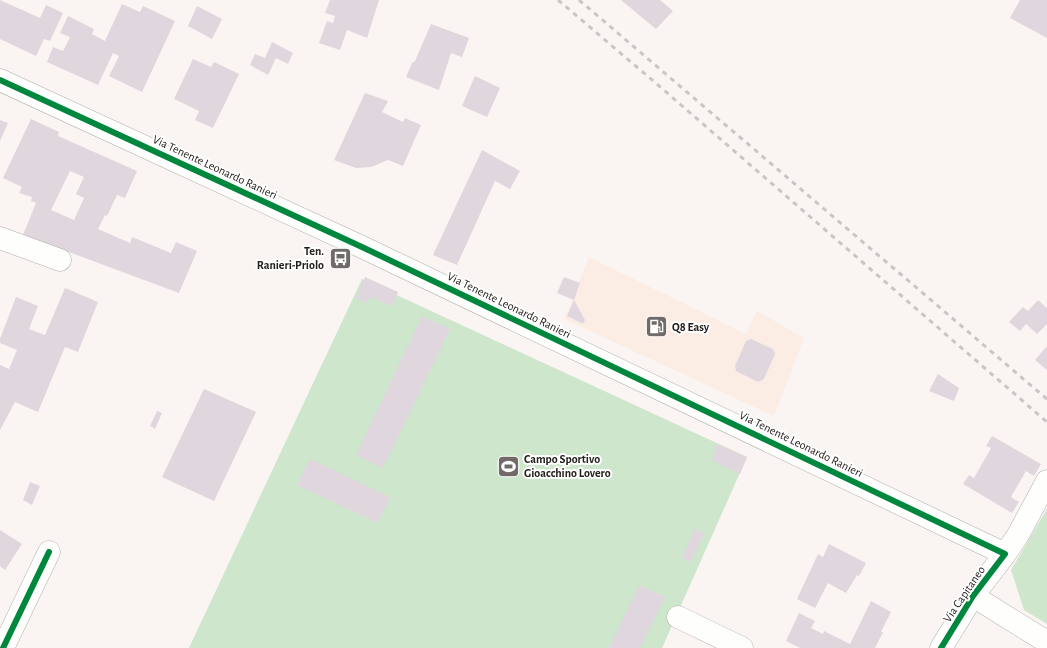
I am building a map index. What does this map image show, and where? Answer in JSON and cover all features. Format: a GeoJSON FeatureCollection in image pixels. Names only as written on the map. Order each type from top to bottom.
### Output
{"type":"FeatureCollection","features":[{"type":"Feature","properties":{"kind":"street","name":"Via Tenente Leonardo Ranieri"},"geometry":{"type":"LineString","coordinates":[[0,80],[362,247],[1006,554]]}},
{"type":"Feature","properties":{"kind":"street"},"geometry":{"type":"LineString","coordinates":[[0,238],[60,260]]}},
{"type":"Feature","properties":{"kind":"street","name":"Via Capitaneo"},"geometry":{"type":"LineString","coordinates":[[942,648],[973,596],[1006,554],[1018,535],[1047,481]]}},
{"type":"Feature","properties":{"kind":"street"},"geometry":{"type":"LineString","coordinates":[[3,648],[49,552]]}},
{"type":"Feature","properties":{"kind":"street"},"geometry":{"type":"LineString","coordinates":[[973,596],[1047,642]]}},
{"type":"Feature","properties":{"kind":"street"},"geometry":{"type":"LineString","coordinates":[[678,617],[742,648]]}},
{"type":"Feature","properties":{"kind":"shaded area","name":"Q8 Easy"},"geometry":{"type":"Polygon","coordinates":[[[589,257],[746,334],[757,311],[804,338],[774,416],[564,319],[589,257]]]}},
{"type":"Feature","properties":{"kind":"green space","name":"Campo Sportivo Gioacchino Lovero"},"geometry":{"type":"Polygon","coordinates":[[[362,279],[747,457],[662,648],[189,648],[362,279]]]}},
{"type":"Feature","properties":{"kind":"green space"},"geometry":{"type":"Polygon","coordinates":[[[1047,509],[1047,624],[1024,610],[1011,570],[1047,509]]]}},
{"type":"Feature","properties":{"kind":"building"},"geometry":{"type":"Polygon","coordinates":[[[0,0],[40,18],[46,5],[63,13],[50,41],[44,39],[36,56],[0,39],[0,0]]]}},
{"type":"Feature","properties":{"kind":"building"},"geometry":{"type":"Polygon","coordinates":[[[330,0],[379,0],[367,38],[347,30],[340,50],[319,43],[327,21],[333,23],[335,16],[325,13],[330,0]]]}},
{"type":"Feature","properties":{"kind":"building"},"geometry":{"type":"Polygon","coordinates":[[[621,0],[660,0],[673,11],[656,29],[621,0]]]}},
{"type":"Feature","properties":{"kind":"building"},"geometry":{"type":"Polygon","coordinates":[[[1020,0],[1047,0],[1047,38],[1010,18],[1020,0]]]}},
{"type":"Feature","properties":{"kind":"building"},"geometry":{"type":"Polygon","coordinates":[[[122,4],[140,12],[143,6],[175,21],[142,92],[109,76],[119,56],[113,53],[98,85],[47,62],[53,47],[63,51],[70,37],[60,33],[68,16],[94,29],[92,34],[105,41],[122,4]]]}},
{"type":"Feature","properties":{"kind":"building"},"geometry":{"type":"Polygon","coordinates":[[[197,6],[222,19],[212,39],[188,26],[197,6]]]}},
{"type":"Feature","properties":{"kind":"building"},"geometry":{"type":"Polygon","coordinates":[[[431,24],[469,38],[462,57],[451,53],[439,90],[406,77],[412,63],[415,61],[431,24]]]}},
{"type":"Feature","properties":{"kind":"building"},"geometry":{"type":"Polygon","coordinates":[[[272,42],[293,53],[288,64],[276,58],[268,75],[250,65],[255,54],[265,58],[272,42]]]}},
{"type":"Feature","properties":{"kind":"building"},"geometry":{"type":"Polygon","coordinates":[[[193,59],[211,67],[214,62],[239,74],[213,128],[195,120],[199,111],[174,99],[193,59]]]}},
{"type":"Feature","properties":{"kind":"building"},"geometry":{"type":"Polygon","coordinates":[[[475,76],[500,88],[487,117],[462,106],[475,76]]]}},
{"type":"Feature","properties":{"kind":"building"},"geometry":{"type":"Polygon","coordinates":[[[365,93],[388,101],[382,112],[403,122],[405,118],[421,125],[403,166],[388,160],[371,167],[356,168],[334,160],[365,93]]]}},
{"type":"Feature","properties":{"kind":"building"},"geometry":{"type":"Polygon","coordinates":[[[31,119],[59,132],[58,136],[137,171],[125,198],[117,195],[107,216],[105,215],[98,229],[130,243],[132,237],[171,253],[176,242],[197,251],[179,293],[23,235],[36,203],[31,201],[32,197],[19,193],[22,187],[3,178],[31,119]],[[70,171],[51,210],[74,220],[84,198],[76,194],[84,177],[70,171]]]}},
{"type":"Feature","properties":{"kind":"building"},"geometry":{"type":"Polygon","coordinates":[[[0,120],[8,123],[0,141],[0,120]]]}},
{"type":"Feature","properties":{"kind":"building"},"geometry":{"type":"Polygon","coordinates":[[[482,150],[520,171],[510,189],[495,181],[457,265],[433,255],[482,150]]]}},
{"type":"Feature","properties":{"kind":"building"},"geometry":{"type":"Polygon","coordinates":[[[365,277],[398,292],[392,306],[370,297],[367,303],[356,298],[365,277]]]}},
{"type":"Feature","properties":{"kind":"building"},"geometry":{"type":"Polygon","coordinates":[[[564,277],[580,283],[574,300],[557,293],[564,277]]]}},
{"type":"Feature","properties":{"kind":"building"},"geometry":{"type":"Polygon","coordinates":[[[65,288],[98,302],[78,352],[65,347],[38,412],[15,402],[0,430],[0,365],[9,369],[17,350],[0,343],[0,339],[16,297],[38,306],[29,329],[45,335],[65,288]]]}},
{"type":"Feature","properties":{"kind":"building"},"geometry":{"type":"Polygon","coordinates":[[[574,300],[585,320],[583,324],[567,316],[574,300]]]}},
{"type":"Feature","properties":{"kind":"building"},"geometry":{"type":"Polygon","coordinates":[[[1038,300],[1047,308],[1047,324],[1037,334],[1026,324],[1020,331],[1009,322],[1023,307],[1028,311],[1038,300]]]}},
{"type":"Feature","properties":{"kind":"building"},"geometry":{"type":"Polygon","coordinates":[[[422,316],[450,329],[383,468],[356,455],[422,316]]]}},
{"type":"Feature","properties":{"kind":"building"},"geometry":{"type":"Polygon","coordinates":[[[751,339],[773,349],[775,354],[764,379],[758,382],[736,371],[735,366],[746,341],[751,339]]]}},
{"type":"Feature","properties":{"kind":"building"},"geometry":{"type":"Polygon","coordinates":[[[1047,346],[1047,370],[1035,360],[1047,346]]]}},
{"type":"Feature","properties":{"kind":"building"},"geometry":{"type":"Polygon","coordinates":[[[938,374],[959,388],[954,401],[929,391],[938,374]]]}},
{"type":"Feature","properties":{"kind":"building"},"geometry":{"type":"Polygon","coordinates":[[[204,389],[256,412],[214,501],[162,477],[204,389]]]}},
{"type":"Feature","properties":{"kind":"building"},"geometry":{"type":"Polygon","coordinates":[[[157,411],[162,413],[155,429],[150,426],[157,411]]]}},
{"type":"Feature","properties":{"kind":"building"},"geometry":{"type":"Polygon","coordinates":[[[992,436],[1041,464],[1034,476],[1026,471],[1011,497],[1019,502],[1012,513],[963,484],[969,475],[974,478],[991,448],[986,446],[992,436]]]}},
{"type":"Feature","properties":{"kind":"building"},"geometry":{"type":"Polygon","coordinates":[[[717,444],[747,457],[740,474],[711,460],[717,444]]]}},
{"type":"Feature","properties":{"kind":"building"},"geometry":{"type":"Polygon","coordinates":[[[310,459],[390,497],[378,523],[297,485],[310,459]]]}},
{"type":"Feature","properties":{"kind":"building"},"geometry":{"type":"Polygon","coordinates":[[[30,482],[40,486],[32,505],[23,500],[30,482]]]}},
{"type":"Feature","properties":{"kind":"building"},"geometry":{"type":"Polygon","coordinates":[[[695,529],[704,533],[691,562],[682,557],[695,529]]]}},
{"type":"Feature","properties":{"kind":"building"},"geometry":{"type":"Polygon","coordinates":[[[0,530],[22,544],[5,570],[0,566],[0,530]]]}},
{"type":"Feature","properties":{"kind":"building"},"geometry":{"type":"Polygon","coordinates":[[[829,544],[866,563],[859,576],[857,575],[846,593],[828,583],[815,608],[797,599],[818,554],[823,557],[829,544]]]}},
{"type":"Feature","properties":{"kind":"building"},"geometry":{"type":"Polygon","coordinates":[[[639,585],[665,597],[640,648],[609,648],[639,585]]]}},
{"type":"Feature","properties":{"kind":"building"},"geometry":{"type":"Polygon","coordinates":[[[871,601],[891,612],[875,648],[800,648],[786,641],[799,613],[815,621],[811,628],[823,634],[824,631],[850,644],[871,601]]]}},
{"type":"Feature","properties":{"kind":"railway"},"geometry":{"type":"LineString","coordinates":[[558,0],[1047,422]]}},
{"type":"Feature","properties":{"kind":"railway"},"geometry":{"type":"LineString","coordinates":[[579,0],[1047,399]]}},
{"type":"Feature","properties":{"kind":"cycle path"},"geometry":{"type":"LineString","coordinates":[[0,80],[362,247],[1005,554],[973,596],[941,648]]}},
{"type":"Feature","properties":{"kind":"cycle path"},"geometry":{"type":"LineString","coordinates":[[3,648],[49,552]]}},
{"type":"Feature","properties":{"kind":"place","name":"Ten. Ranieri-Priolo"},"geometry":{"type":"Point","coordinates":[340,258]}},
{"type":"Feature","properties":{"kind":"place","name":"Q8 Easy"},"geometry":{"type":"Point","coordinates":[656,327]}},
{"type":"Feature","properties":{"kind":"place","name":"Campo Sportivo Gioacchino Lovero"},"geometry":{"type":"Point","coordinates":[509,466]}}]}
